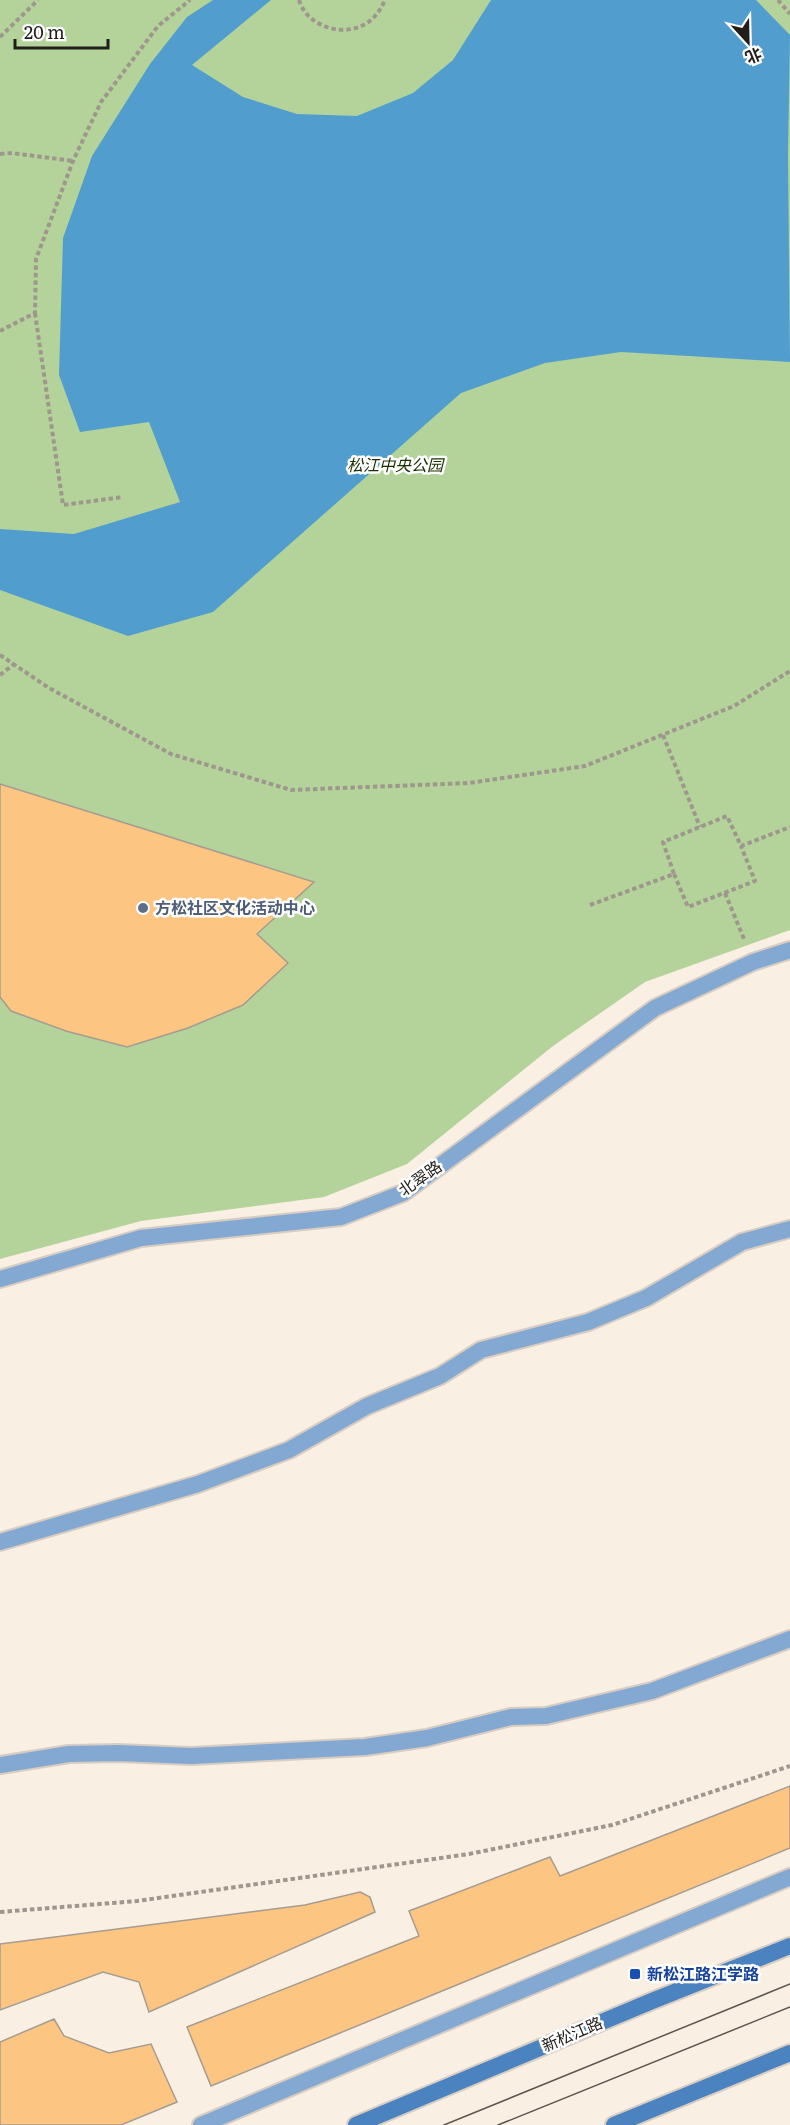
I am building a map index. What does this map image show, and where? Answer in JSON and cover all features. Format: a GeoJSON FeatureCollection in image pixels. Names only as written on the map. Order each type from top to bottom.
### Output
{"type":"FeatureCollection","features":[{"type":"Feature","properties":{"kind":"main road","name":"新松江路"},"geometry":{"type":"LineString","coordinates":[[356,2125],[790,1946]]}},
{"type":"Feature","properties":{"kind":"main road"},"geometry":{"type":"LineString","coordinates":[[614,2125],[790,2053]]}},
{"type":"Feature","properties":{"kind":"street","name":"北翠路"},"geometry":{"type":"LineString","coordinates":[[0,1279],[141,1238],[341,1217],[403,1193],[654,1008],[753,962],[790,950]]}},
{"type":"Feature","properties":{"kind":"street"},"geometry":{"type":"LineString","coordinates":[[0,1542],[198,1484],[290,1450],[367,1406],[440,1376],[481,1350],[588,1322],[646,1298],[742,1242],[790,1229]]}},
{"type":"Feature","properties":{"kind":"street"},"geometry":{"type":"LineString","coordinates":[[0,1765],[69,1754],[118,1753],[191,1756],[365,1747],[416,1740],[511,1717],[546,1716],[652,1691],[790,1639]]}},
{"type":"Feature","properties":{"kind":"street"},"geometry":{"type":"LineString","coordinates":[[201,2125],[790,1877]]}},
{"type":"Feature","properties":{"kind":"path"},"geometry":{"type":"LineString","coordinates":[[0,37],[38,0]]}},
{"type":"Feature","properties":{"kind":"path"},"geometry":{"type":"LineString","coordinates":[[123,497],[63,505],[35,313],[36,259],[73,161],[101,102],[158,26],[190,0]]}},
{"type":"Feature","properties":{"kind":"path"},"geometry":{"type":"LineString","coordinates":[[299,0],[309,17],[323,26],[338,30],[354,28],[368,22],[378,13],[385,0]]}},
{"type":"Feature","properties":{"kind":"path"},"geometry":{"type":"LineString","coordinates":[[778,0],[790,14]]}},
{"type":"Feature","properties":{"kind":"path"},"geometry":{"type":"LineString","coordinates":[[0,154],[12,153],[73,161]]}},
{"type":"Feature","properties":{"kind":"path"},"geometry":{"type":"LineString","coordinates":[[0,331],[35,313]]}},
{"type":"Feature","properties":{"kind":"path"},"geometry":{"type":"LineString","coordinates":[[0,655],[49,688],[171,754],[291,790],[469,783],[585,766],[734,706],[790,671]]}},
{"type":"Feature","properties":{"kind":"path"},"geometry":{"type":"LineString","coordinates":[[0,675],[14,664]]}},
{"type":"Feature","properties":{"kind":"path"},"geometry":{"type":"LineString","coordinates":[[663,735],[700,827]]}},
{"type":"Feature","properties":{"kind":"path"},"geometry":{"type":"LineString","coordinates":[[727,816],[741,846],[755,881],[688,907],[663,842],[727,816]]}},
{"type":"Feature","properties":{"kind":"path"},"geometry":{"type":"LineString","coordinates":[[741,846],[790,827]]}},
{"type":"Feature","properties":{"kind":"path"},"geometry":{"type":"LineString","coordinates":[[590,905],[674,874]]}},
{"type":"Feature","properties":{"kind":"path"},"geometry":{"type":"LineString","coordinates":[[726,893],[753,962]]}},
{"type":"Feature","properties":{"kind":"path"},"geometry":{"type":"LineString","coordinates":[[0,1912],[148,1900],[469,1854],[612,1825],[790,1766]]}},
{"type":"Feature","properties":{"kind":"green space","name":"松江中央公园"},"geometry":{"type":"Polygon","coordinates":[[[0,0],[790,0],[790,930],[645,982],[553,1046],[407,1164],[324,1197],[141,1221],[0,1259],[0,0]]]}},
{"type":"Feature","properties":{"kind":"water"},"geometry":{"type":"Polygon","coordinates":[[[213,0],[271,0],[192,65],[243,97],[297,114],[357,116],[413,93],[453,60],[491,0],[756,0],[790,35],[788,155],[790,362],[621,352],[545,363],[461,393],[213,612],[128,636],[0,590],[0,529],[74,534],[180,502],[149,422],[80,432],[59,375],[63,238],[92,156],[150,64],[187,17],[213,0]]]}},
{"type":"Feature","properties":{"kind":"building","name":"方松社区文化活动中心"},"geometry":{"type":"Polygon","coordinates":[[[0,784],[314,882],[257,934],[288,963],[243,1005],[188,1028],[127,1047],[66,1031],[11,1011],[0,997],[0,784]]]}},
{"type":"Feature","properties":{"kind":"building"},"geometry":{"type":"Polygon","coordinates":[[[790,1786],[790,1848],[211,2086],[187,2027],[419,1936],[409,1911],[550,1857],[560,1876],[790,1786]]]}},
{"type":"Feature","properties":{"kind":"building"},"geometry":{"type":"Polygon","coordinates":[[[360,1892],[370,1897],[375,1912],[149,2012],[139,1982],[103,1972],[0,2010],[0,1944],[305,1905],[360,1892]]]}},
{"type":"Feature","properties":{"kind":"building"},"geometry":{"type":"Polygon","coordinates":[[[54,2019],[64,2036],[109,2053],[151,2044],[177,2102],[121,2125],[0,2125],[0,2042],[54,2019]]]}},
{"type":"Feature","properties":{"kind":"tram line"},"geometry":{"type":"LineString","coordinates":[[444,2125],[790,1984]]}},
{"type":"Feature","properties":{"kind":"tram line"},"geometry":{"type":"LineString","coordinates":[[498,2125],[790,2007]]}},
{"type":"Feature","properties":{"kind":"place","name":"方松社区文化活动中心"},"geometry":{"type":"Point","coordinates":[143,908]}},
{"type":"Feature","properties":{"kind":"place","name":"新松江路江学路"},"geometry":{"type":"Point","coordinates":[635,1974]}}]}
